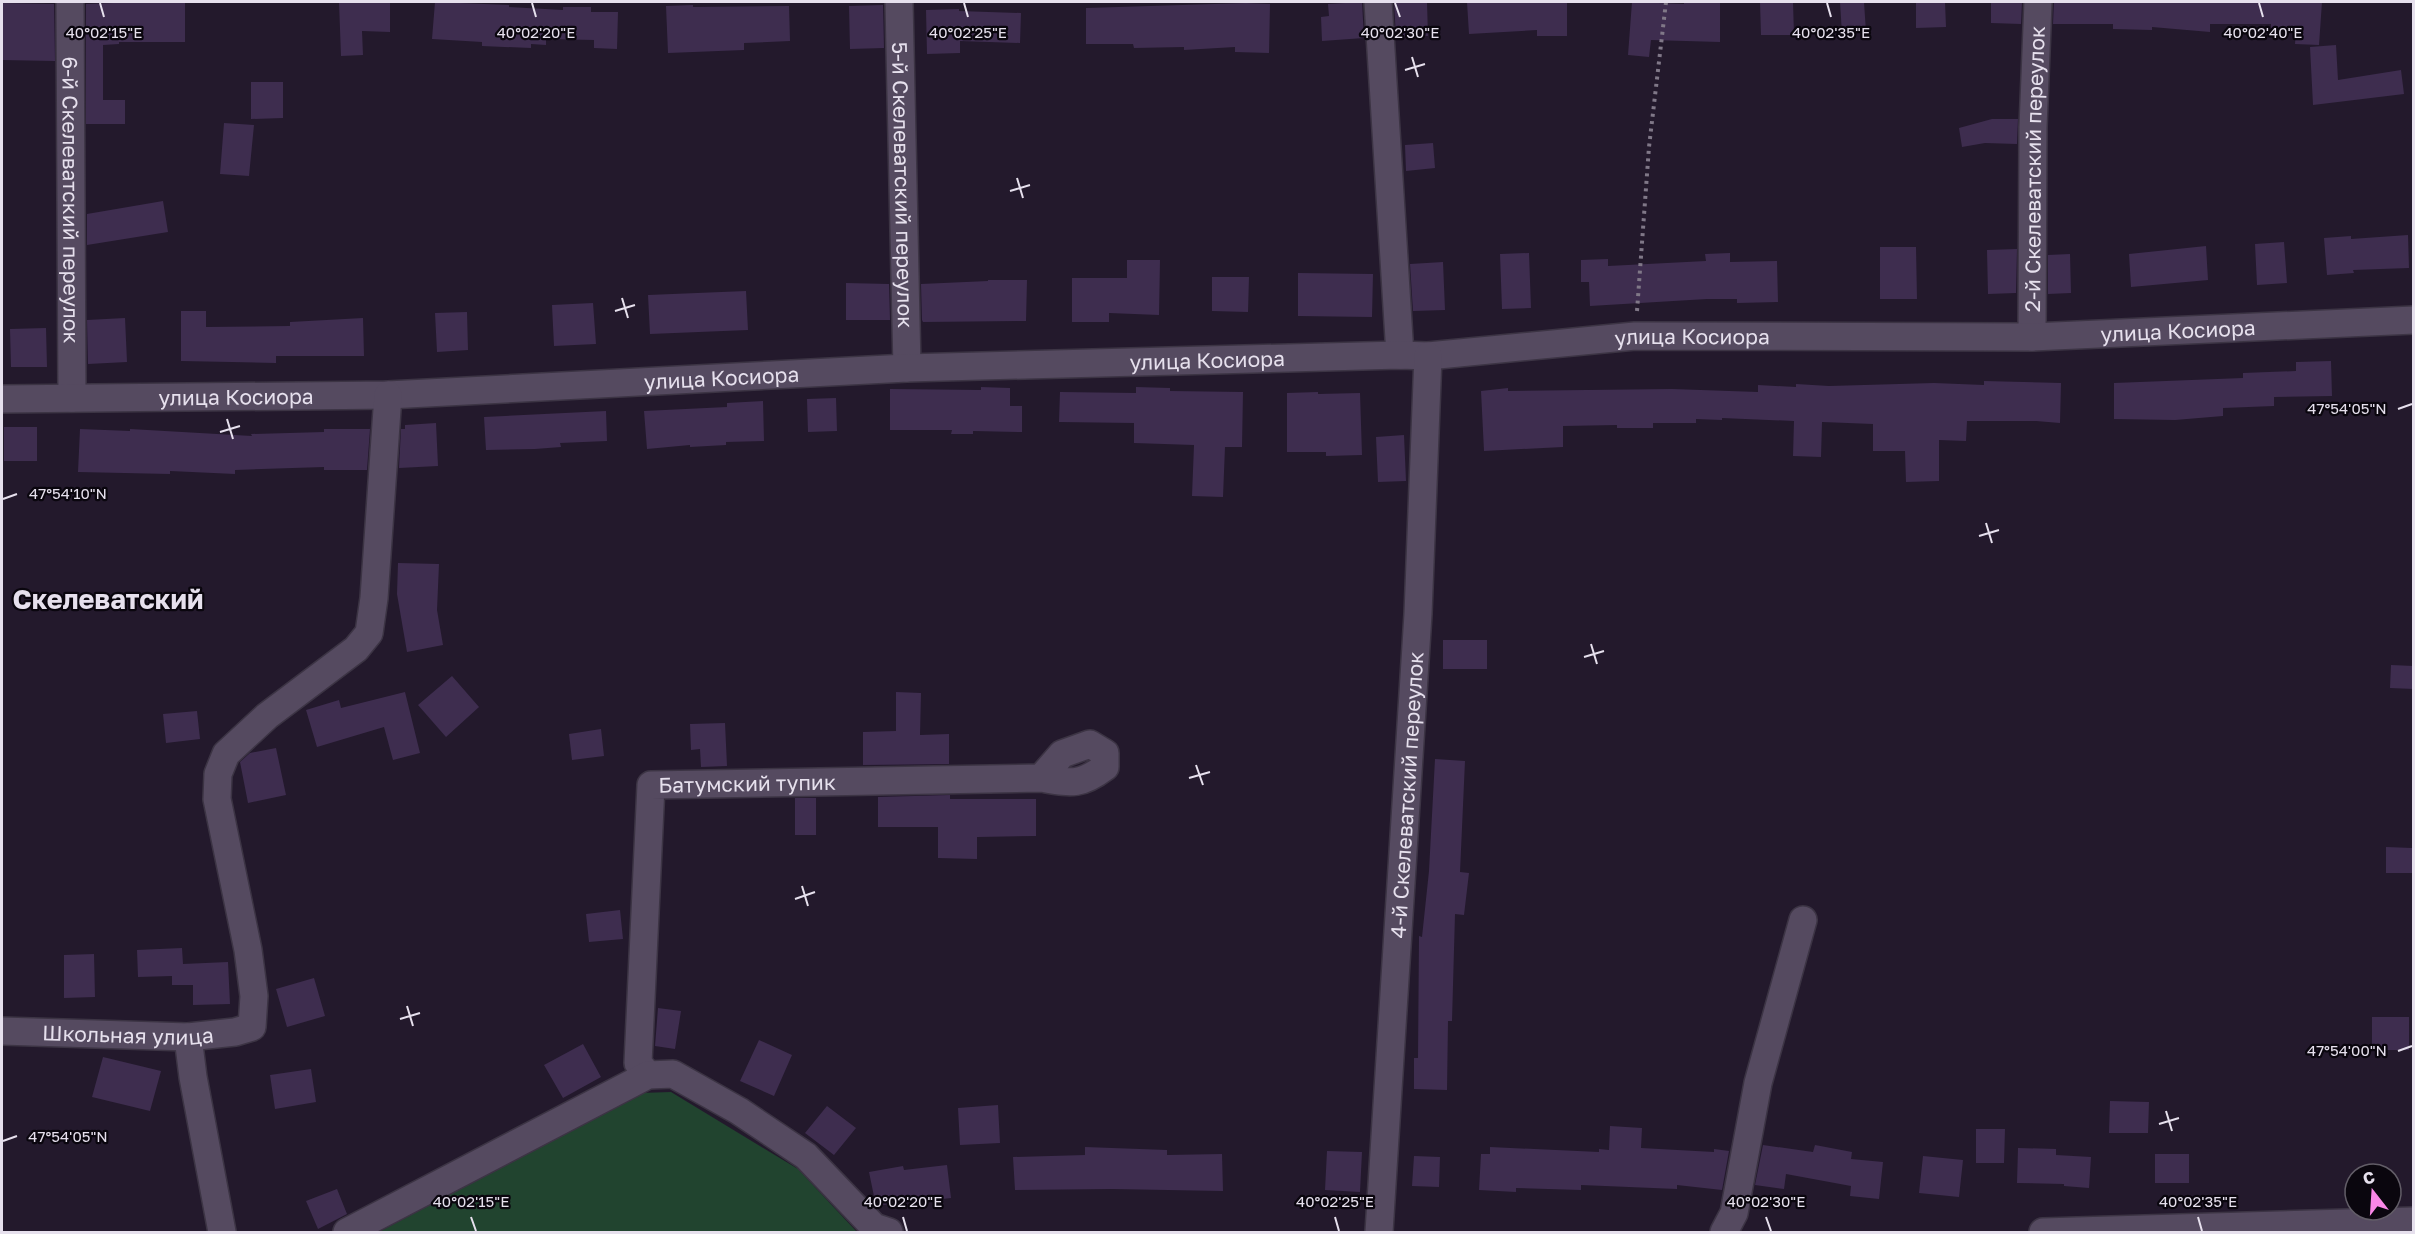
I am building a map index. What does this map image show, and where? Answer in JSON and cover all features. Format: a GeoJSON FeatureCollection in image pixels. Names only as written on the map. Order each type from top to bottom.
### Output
{"type":"FeatureCollection","features":[{"type":"Feature","properties":{"kind":"street","name":"6-й Скелеватский переулок"},"geometry":{"type":"LineString","coordinates":[[70,2],[72,398]]}},
{"type":"Feature","properties":{"kind":"street","name":"5-й Скелеватский переулок"},"geometry":{"type":"LineString","coordinates":[[899,2],[907,368]]}},
{"type":"Feature","properties":{"kind":"street"},"geometry":{"type":"LineString","coordinates":[[1378,2],[1400,355]]}},
{"type":"Feature","properties":{"kind":"street","name":"2-й Скелеватский переулок"},"geometry":{"type":"LineString","coordinates":[[2032,337],[2033,127],[2038,2]]}},
{"type":"Feature","properties":{"kind":"street","name":"улица Косиора"},"geometry":{"type":"LineString","coordinates":[[2,399],[388,395],[907,368],[1428,356],[1635,336],[2032,337],[2414,320]]}},
{"type":"Feature","properties":{"kind":"street","name":"4-й Скелеватский переулок"},"geometry":{"type":"LineString","coordinates":[[1379,1233],[1418,614],[1428,356]]}},
{"type":"Feature","properties":{"kind":"street","name":"Школьная улица"},"geometry":{"type":"LineString","coordinates":[[2,1031],[188,1037],[236,1032],[252,1027],[254,996],[248,950],[217,799],[218,774],[226,754],[267,716],[356,649],[369,633],[374,598],[388,395]]}},
{"type":"Feature","properties":{"kind":"street","name":"Батумский тупик"},"geometry":{"type":"LineString","coordinates":[[648,1075],[638,1063],[651,785],[1053,780]]}},
{"type":"Feature","properties":{"kind":"street"},"geometry":{"type":"LineString","coordinates":[[1724,1233],[1734,1213],[1758,1083],[1803,920]]}},
{"type":"Feature","properties":{"kind":"street"},"geometry":{"type":"LineString","coordinates":[[188,1037],[193,1077],[222,1233]]}},
{"type":"Feature","properties":{"kind":"street"},"geometry":{"type":"LineString","coordinates":[[347,1233],[648,1075],[673,1074],[739,1111],[806,1156],[879,1231]]}},
{"type":"Feature","properties":{"kind":"street"},"geometry":{"type":"LineString","coordinates":[[2043,1233],[2414,1221]]}},
{"type":"Feature","properties":{"kind":"path"},"geometry":{"type":"LineString","coordinates":[[1635,336],[1649,147],[1666,2]]}},
{"type":"Feature","properties":{"kind":"green space"},"geometry":{"type":"Polygon","coordinates":[[[671,1092],[798,1169],[857,1232],[379,1232],[640,1093],[671,1092]]]}},
{"type":"Feature","properties":{"kind":"building"},"geometry":{"type":"Polygon","coordinates":[[[339,2],[390,2],[390,32],[362,31],[363,55],[341,56],[339,2]]]}},
{"type":"Feature","properties":{"kind":"building"},"geometry":{"type":"Polygon","coordinates":[[[435,2],[563,10],[563,7],[591,7],[591,12],[618,12],[617,49],[594,48],[594,40],[546,39],[546,45],[531,44],[531,48],[482,46],[482,42],[432,39],[435,2]]]}},
{"type":"Feature","properties":{"kind":"building"},"geometry":{"type":"Polygon","coordinates":[[[1362,2],[1364,38],[1322,41],[1321,17],[1329,16],[1328,4],[1362,2]]]}},
{"type":"Feature","properties":{"kind":"building"},"geometry":{"type":"Polygon","coordinates":[[[1394,2],[1427,2],[1428,36],[1396,37],[1394,2]]]}},
{"type":"Feature","properties":{"kind":"building"},"geometry":{"type":"Polygon","coordinates":[[[1467,2],[1567,2],[1567,36],[1537,36],[1537,30],[1469,34],[1467,2]]]}},
{"type":"Feature","properties":{"kind":"building"},"geometry":{"type":"Polygon","coordinates":[[[1632,2],[1684,4],[1684,2],[1720,2],[1720,42],[1651,40],[1649,57],[1628,55],[1632,2]]]}},
{"type":"Feature","properties":{"kind":"building"},"geometry":{"type":"Polygon","coordinates":[[[1760,2],[1793,2],[1794,35],[1761,35],[1760,2]]]}},
{"type":"Feature","properties":{"kind":"building"},"geometry":{"type":"Polygon","coordinates":[[[1840,2],[1864,2],[1866,32],[1842,34],[1840,2]]]}},
{"type":"Feature","properties":{"kind":"building"},"geometry":{"type":"Polygon","coordinates":[[[1916,2],[1945,2],[1946,27],[1916,28],[1916,2]]]}},
{"type":"Feature","properties":{"kind":"building"},"geometry":{"type":"Polygon","coordinates":[[[1991,2],[2022,2],[2021,24],[1991,23],[1991,2]]]}},
{"type":"Feature","properties":{"kind":"building"},"geometry":{"type":"Polygon","coordinates":[[[2054,2],[2322,2],[2319,45],[2295,44],[2296,30],[2271,28],[2271,24],[2210,24],[2210,32],[2152,27],[2152,30],[2113,29],[2113,24],[2053,24],[2054,2]]]}},
{"type":"Feature","properties":{"kind":"building"},"geometry":{"type":"Polygon","coordinates":[[[2,3],[54,4],[55,61],[2,60],[2,3]]]}},
{"type":"Feature","properties":{"kind":"building"},"geometry":{"type":"Polygon","coordinates":[[[185,3],[185,42],[119,42],[119,44],[103,45],[103,100],[125,100],[125,124],[86,124],[86,4],[185,3]]]}},
{"type":"Feature","properties":{"kind":"building"},"geometry":{"type":"Polygon","coordinates":[[[1270,4],[1269,53],[1235,52],[1235,47],[1184,50],[1184,47],[1134,48],[1133,44],[1086,44],[1086,8],[1270,4]]]}},
{"type":"Feature","properties":{"kind":"building"},"geometry":{"type":"Polygon","coordinates":[[[693,5],[693,7],[789,6],[790,41],[744,43],[744,50],[668,53],[666,6],[693,5]]]}},
{"type":"Feature","properties":{"kind":"building"},"geometry":{"type":"Polygon","coordinates":[[[883,5],[884,48],[850,49],[849,6],[883,5]]]}},
{"type":"Feature","properties":{"kind":"building"},"geometry":{"type":"Polygon","coordinates":[[[959,9],[959,11],[1021,13],[1020,43],[960,41],[960,53],[927,54],[926,10],[959,9]]]}},
{"type":"Feature","properties":{"kind":"building"},"geometry":{"type":"Polygon","coordinates":[[[2336,45],[2338,80],[2401,70],[2404,94],[2313,105],[2310,47],[2336,45]]]}},
{"type":"Feature","properties":{"kind":"building"},"geometry":{"type":"Polygon","coordinates":[[[251,82],[283,82],[283,118],[251,119],[251,82]]]}},
{"type":"Feature","properties":{"kind":"building"},"geometry":{"type":"Polygon","coordinates":[[[1992,119],[2018,119],[2017,144],[1985,143],[1962,147],[1959,128],[1992,119]]]}},
{"type":"Feature","properties":{"kind":"building"},"geometry":{"type":"Polygon","coordinates":[[[224,123],[254,125],[249,176],[220,174],[224,123]]]}},
{"type":"Feature","properties":{"kind":"building"},"geometry":{"type":"Polygon","coordinates":[[[1433,143],[1435,168],[1406,171],[1405,145],[1433,143]]]}},
{"type":"Feature","properties":{"kind":"building"},"geometry":{"type":"Polygon","coordinates":[[[163,201],[168,232],[87,245],[87,214],[163,201]]]}},
{"type":"Feature","properties":{"kind":"building"},"geometry":{"type":"Polygon","coordinates":[[[2408,235],[2409,268],[2353,270],[2354,273],[2327,275],[2324,238],[2351,236],[2351,239],[2408,235]]]}},
{"type":"Feature","properties":{"kind":"building"},"geometry":{"type":"Polygon","coordinates":[[[2284,242],[2287,283],[2257,285],[2255,244],[2284,242]]]}},
{"type":"Feature","properties":{"kind":"building"},"geometry":{"type":"Polygon","coordinates":[[[2206,246],[2208,280],[2131,287],[2129,254],[2206,246]]]}},
{"type":"Feature","properties":{"kind":"building"},"geometry":{"type":"Polygon","coordinates":[[[1880,247],[1916,247],[1917,299],[1880,299],[1880,247]]]}},
{"type":"Feature","properties":{"kind":"building"},"geometry":{"type":"Polygon","coordinates":[[[2017,249],[2016,293],[1988,294],[1987,250],[2017,249]]]}},
{"type":"Feature","properties":{"kind":"building"},"geometry":{"type":"Polygon","coordinates":[[[1529,253],[1531,308],[1502,309],[1500,254],[1529,253]]]}},
{"type":"Feature","properties":{"kind":"building"},"geometry":{"type":"Polygon","coordinates":[[[1730,253],[1730,262],[1777,261],[1778,302],[1737,303],[1737,299],[1707,299],[1590,306],[1589,282],[1581,282],[1581,260],[1608,259],[1608,266],[1706,261],[1705,254],[1730,253]]]}},
{"type":"Feature","properties":{"kind":"building"},"geometry":{"type":"Polygon","coordinates":[[[2070,254],[2071,293],[2048,294],[2048,255],[2070,254]]]}},
{"type":"Feature","properties":{"kind":"building"},"geometry":{"type":"Polygon","coordinates":[[[1127,260],[1160,260],[1159,315],[1109,313],[1109,322],[1072,322],[1072,278],[1127,278],[1127,260]]]}},
{"type":"Feature","properties":{"kind":"building"},"geometry":{"type":"Polygon","coordinates":[[[1443,262],[1445,310],[1413,311],[1410,264],[1443,262]]]}},
{"type":"Feature","properties":{"kind":"building"},"geometry":{"type":"Polygon","coordinates":[[[1298,273],[1373,274],[1372,317],[1298,316],[1298,273]]]}},
{"type":"Feature","properties":{"kind":"building"},"geometry":{"type":"Polygon","coordinates":[[[1212,277],[1249,277],[1248,312],[1212,311],[1212,277]]]}},
{"type":"Feature","properties":{"kind":"building"},"geometry":{"type":"Polygon","coordinates":[[[1027,280],[1026,321],[923,322],[921,284],[1027,280]]]}},
{"type":"Feature","properties":{"kind":"building"},"geometry":{"type":"Polygon","coordinates":[[[846,283],[889,284],[890,320],[846,320],[846,283]]]}},
{"type":"Feature","properties":{"kind":"building"},"geometry":{"type":"Polygon","coordinates":[[[746,291],[748,330],[650,334],[648,295],[746,291]]]}},
{"type":"Feature","properties":{"kind":"building"},"geometry":{"type":"Polygon","coordinates":[[[593,303],[596,344],[554,346],[552,305],[593,303]]]}},
{"type":"Feature","properties":{"kind":"building"},"geometry":{"type":"Polygon","coordinates":[[[181,311],[206,311],[206,327],[290,326],[290,322],[363,318],[364,356],[276,356],[276,363],[181,361],[181,311]]]}},
{"type":"Feature","properties":{"kind":"building"},"geometry":{"type":"Polygon","coordinates":[[[467,312],[468,350],[437,352],[435,313],[467,312]]]}},
{"type":"Feature","properties":{"kind":"building"},"geometry":{"type":"Polygon","coordinates":[[[125,318],[127,362],[88,364],[87,320],[125,318]]]}},
{"type":"Feature","properties":{"kind":"building"},"geometry":{"type":"Polygon","coordinates":[[[46,328],[47,367],[11,367],[10,329],[46,328]]]}},
{"type":"Feature","properties":{"kind":"building"},"geometry":{"type":"Polygon","coordinates":[[[2331,361],[2332,396],[2274,397],[2274,406],[2223,408],[2223,416],[2175,420],[2114,419],[2114,383],[2243,378],[2243,373],[2296,371],[2296,362],[2331,361]]]}},
{"type":"Feature","properties":{"kind":"building"},"geometry":{"type":"Polygon","coordinates":[[[1984,381],[2061,383],[2060,423],[1967,421],[1966,441],[1939,440],[1939,481],[1906,482],[1905,451],[1873,451],[1873,424],[1822,422],[1821,457],[1793,456],[1794,421],[1722,418],[1722,420],[1696,419],[1696,423],[1653,423],[1653,428],[1617,428],[1617,425],[1563,426],[1563,447],[1484,451],[1481,391],[1508,388],[1508,391],[1672,389],[1758,392],[1758,385],[1796,387],[1796,384],[1829,386],[1934,383],[1984,385],[1984,381]]]}},
{"type":"Feature","properties":{"kind":"building"},"geometry":{"type":"Polygon","coordinates":[[[981,387],[1010,388],[1010,406],[1022,406],[1022,432],[973,431],[973,434],[951,434],[952,430],[890,430],[890,389],[981,390],[981,387]]]}},
{"type":"Feature","properties":{"kind":"building"},"geometry":{"type":"Polygon","coordinates":[[[1136,387],[1170,388],[1170,391],[1243,392],[1242,447],[1225,447],[1223,497],[1192,496],[1194,445],[1134,443],[1134,423],[1059,422],[1060,392],[1136,393],[1136,387]]]}},
{"type":"Feature","properties":{"kind":"building"},"geometry":{"type":"Polygon","coordinates":[[[1318,392],[1318,394],[1360,393],[1362,455],[1326,456],[1326,452],[1287,452],[1287,393],[1318,392]]]}},
{"type":"Feature","properties":{"kind":"building"},"geometry":{"type":"Polygon","coordinates":[[[836,398],[837,431],[808,432],[807,399],[836,398]]]}},
{"type":"Feature","properties":{"kind":"building"},"geometry":{"type":"Polygon","coordinates":[[[763,401],[764,441],[647,449],[644,411],[727,407],[727,403],[763,401]]]}},
{"type":"Feature","properties":{"kind":"building"},"geometry":{"type":"Polygon","coordinates":[[[606,411],[607,441],[560,443],[561,447],[535,449],[486,450],[484,417],[606,411]]]}},
{"type":"Feature","properties":{"kind":"building"},"geometry":{"type":"Polygon","coordinates":[[[436,423],[438,466],[399,468],[401,429],[405,429],[405,425],[436,423]]]}},
{"type":"Feature","properties":{"kind":"building"},"geometry":{"type":"Polygon","coordinates":[[[4,427],[37,427],[37,461],[4,461],[4,427]]]}},
{"type":"Feature","properties":{"kind":"building"},"geometry":{"type":"Polygon","coordinates":[[[80,429],[130,431],[130,429],[252,436],[251,434],[324,432],[324,429],[370,429],[367,470],[324,470],[324,467],[235,470],[235,474],[170,471],[170,474],[78,472],[80,429]]]}},
{"type":"Feature","properties":{"kind":"building"},"geometry":{"type":"Polygon","coordinates":[[[1404,435],[1406,481],[1378,482],[1376,437],[1404,435]]]}},
{"type":"Feature","properties":{"kind":"building"},"geometry":{"type":"Polygon","coordinates":[[[398,563],[439,564],[437,610],[443,645],[407,652],[397,594],[398,563]]]}},
{"type":"Feature","properties":{"kind":"building"},"geometry":{"type":"Polygon","coordinates":[[[1443,640],[1487,640],[1487,669],[1443,669],[1443,640]]]}},
{"type":"Feature","properties":{"kind":"building"},"geometry":{"type":"Polygon","coordinates":[[[2391,665],[2414,666],[2414,689],[2390,688],[2391,665]]]}},
{"type":"Feature","properties":{"kind":"building"},"geometry":{"type":"Polygon","coordinates":[[[452,676],[479,707],[446,737],[418,705],[452,676]]]}},
{"type":"Feature","properties":{"kind":"building"},"geometry":{"type":"Polygon","coordinates":[[[405,692],[420,753],[393,760],[384,727],[317,747],[306,710],[339,700],[341,708],[405,692]]]}},
{"type":"Feature","properties":{"kind":"building"},"geometry":{"type":"Polygon","coordinates":[[[896,692],[921,693],[920,735],[949,734],[949,764],[863,765],[863,732],[896,731],[896,692]]]}},
{"type":"Feature","properties":{"kind":"building"},"geometry":{"type":"Polygon","coordinates":[[[197,711],[200,739],[166,743],[163,714],[197,711]]]}},
{"type":"Feature","properties":{"kind":"building"},"geometry":{"type":"Polygon","coordinates":[[[725,723],[727,766],[701,767],[700,749],[691,750],[690,724],[725,723]]]}},
{"type":"Feature","properties":{"kind":"building"},"geometry":{"type":"Polygon","coordinates":[[[601,729],[604,756],[572,760],[569,734],[601,729]]]}},
{"type":"Feature","properties":{"kind":"building"},"geometry":{"type":"Polygon","coordinates":[[[276,748],[286,795],[248,803],[240,762],[250,753],[276,748]]]}},
{"type":"Feature","properties":{"kind":"building"},"geometry":{"type":"Polygon","coordinates":[[[1435,759],[1465,761],[1460,872],[1469,873],[1464,915],[1455,914],[1452,1021],[1448,1021],[1447,1090],[1414,1089],[1414,1058],[1418,1058],[1419,936],[1422,937],[1429,871],[1435,759]]]}},
{"type":"Feature","properties":{"kind":"building"},"geometry":{"type":"Polygon","coordinates":[[[950,795],[950,799],[1036,799],[1036,836],[977,837],[977,859],[938,858],[938,827],[878,827],[878,797],[950,795]]]}},
{"type":"Feature","properties":{"kind":"building"},"geometry":{"type":"Polygon","coordinates":[[[795,798],[816,798],[816,835],[795,835],[795,798]]]}},
{"type":"Feature","properties":{"kind":"building"},"geometry":{"type":"Polygon","coordinates":[[[2386,847],[2412,848],[2412,873],[2386,873],[2386,847]]]}},
{"type":"Feature","properties":{"kind":"building"},"geometry":{"type":"Polygon","coordinates":[[[620,910],[623,939],[589,942],[586,914],[620,910]]]}},
{"type":"Feature","properties":{"kind":"building"},"geometry":{"type":"Polygon","coordinates":[[[182,948],[183,964],[228,962],[230,1004],[193,1005],[193,985],[172,985],[172,976],[138,977],[137,950],[182,948]]]}},
{"type":"Feature","properties":{"kind":"building"},"geometry":{"type":"Polygon","coordinates":[[[94,954],[95,997],[64,998],[64,955],[94,954]]]}},
{"type":"Feature","properties":{"kind":"building"},"geometry":{"type":"Polygon","coordinates":[[[314,978],[325,1016],[287,1027],[276,989],[314,978]]]}},
{"type":"Feature","properties":{"kind":"building"},"geometry":{"type":"Polygon","coordinates":[[[658,1008],[681,1011],[675,1049],[655,1046],[658,1008]]]}},
{"type":"Feature","properties":{"kind":"building"},"geometry":{"type":"Polygon","coordinates":[[[2372,1017],[2409,1017],[2409,1050],[2372,1050],[2372,1017]]]}},
{"type":"Feature","properties":{"kind":"building"},"geometry":{"type":"Polygon","coordinates":[[[759,1040],[792,1055],[774,1096],[740,1081],[759,1040]]]}},
{"type":"Feature","properties":{"kind":"building"},"geometry":{"type":"Polygon","coordinates":[[[583,1044],[601,1077],[563,1098],[544,1065],[583,1044]]]}},
{"type":"Feature","properties":{"kind":"building"},"geometry":{"type":"Polygon","coordinates":[[[103,1057],[161,1071],[150,1111],[92,1097],[103,1057]]]}},
{"type":"Feature","properties":{"kind":"building"},"geometry":{"type":"Polygon","coordinates":[[[311,1069],[316,1102],[275,1109],[270,1075],[311,1069]]]}},
{"type":"Feature","properties":{"kind":"building"},"geometry":{"type":"Polygon","coordinates":[[[2110,1101],[2149,1102],[2148,1133],[2109,1133],[2110,1101]]]}},
{"type":"Feature","properties":{"kind":"building"},"geometry":{"type":"Polygon","coordinates":[[[998,1105],[1000,1143],[960,1145],[958,1108],[998,1105]]]}},
{"type":"Feature","properties":{"kind":"building"},"geometry":{"type":"Polygon","coordinates":[[[827,1106],[856,1128],[834,1155],[805,1133],[827,1106]]]}},
{"type":"Feature","properties":{"kind":"building"},"geometry":{"type":"Polygon","coordinates":[[[1610,1126],[1642,1128],[1641,1148],[1729,1151],[1722,1190],[1677,1185],[1677,1189],[1581,1185],[1581,1190],[1516,1188],[1516,1192],[1479,1190],[1481,1154],[1490,1154],[1490,1147],[1599,1152],[1599,1149],[1609,1150],[1610,1126]]]}},
{"type":"Feature","properties":{"kind":"building"},"geometry":{"type":"Polygon","coordinates":[[[1976,1129],[2005,1129],[2004,1163],[1976,1163],[1976,1129]]]}},
{"type":"Feature","properties":{"kind":"building"},"geometry":{"type":"Polygon","coordinates":[[[1763,1145],[1813,1152],[1815,1145],[1852,1152],[1851,1159],[1883,1162],[1879,1199],[1850,1196],[1851,1186],[1786,1174],[1784,1189],[1755,1185],[1763,1145]]]}},
{"type":"Feature","properties":{"kind":"building"},"geometry":{"type":"Polygon","coordinates":[[[1085,1147],[1167,1150],[1167,1155],[1222,1154],[1223,1191],[1015,1190],[1013,1157],[1085,1155],[1085,1147]]]}},
{"type":"Feature","properties":{"kind":"building"},"geometry":{"type":"Polygon","coordinates":[[[2018,1148],[2056,1149],[2056,1155],[2091,1157],[2089,1188],[2064,1186],[2064,1184],[2017,1183],[2018,1148]]]}},
{"type":"Feature","properties":{"kind":"building"},"geometry":{"type":"Polygon","coordinates":[[[1327,1151],[1362,1152],[1360,1192],[1325,1190],[1327,1151]]]}},
{"type":"Feature","properties":{"kind":"building"},"geometry":{"type":"Polygon","coordinates":[[[2155,1154],[2189,1154],[2189,1183],[2155,1183],[2155,1154]]]}},
{"type":"Feature","properties":{"kind":"building"},"geometry":{"type":"Polygon","coordinates":[[[1414,1156],[1440,1157],[1439,1187],[1412,1186],[1414,1156]]]}},
{"type":"Feature","properties":{"kind":"building"},"geometry":{"type":"Polygon","coordinates":[[[1923,1156],[1963,1160],[1959,1197],[1919,1193],[1923,1156]]]}},
{"type":"Feature","properties":{"kind":"building"},"geometry":{"type":"Polygon","coordinates":[[[947,1165],[951,1198],[876,1206],[869,1172],[903,1166],[904,1170],[947,1165]]]}},
{"type":"Feature","properties":{"kind":"building"},"geometry":{"type":"Polygon","coordinates":[[[337,1189],[347,1214],[318,1229],[306,1201],[337,1189]]]}},
{"type":"Feature","properties":{"kind":"district","name":"Скелеватский"},"geometry":{"type":"Point","coordinates":[108,599]}}]}
